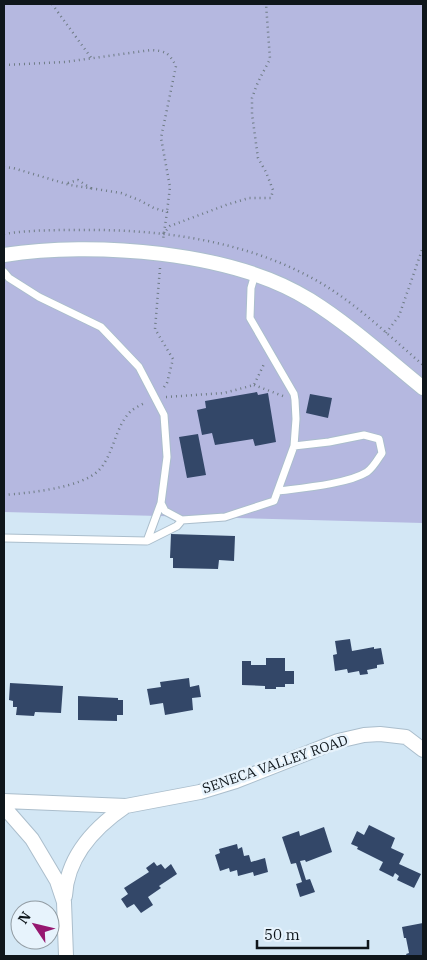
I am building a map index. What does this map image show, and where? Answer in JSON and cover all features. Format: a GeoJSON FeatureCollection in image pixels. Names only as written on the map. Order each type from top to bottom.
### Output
{"type":"FeatureCollection","features":[{"type":"Feature","properties":{"kind":"street"},"geometry":{"type":"LineString","coordinates":[[4,254],[68,249],[119,250],[210,262],[255,274],[309,299],[334,316],[423,388]]}},
{"type":"Feature","properties":{"kind":"street","name":"SENECA VALLEY ROAD"},"geometry":{"type":"LineString","coordinates":[[4,801],[126,806],[200,792],[236,781],[351,737],[380,734],[406,737],[423,750]]}},
{"type":"Feature","properties":{"kind":"street"},"geometry":{"type":"LineString","coordinates":[[66,956],[64,902],[68,877],[83,847],[98,828],[126,806]]}},
{"type":"Feature","properties":{"kind":"street"},"geometry":{"type":"LineString","coordinates":[[4,807],[32,839],[57,881],[64,902]]}},
{"type":"Feature","properties":{"kind":"lane"},"geometry":{"type":"LineString","coordinates":[[4,272],[8,278],[39,297],[101,328],[139,367],[164,415],[167,457],[161,503],[147,541]]}},
{"type":"Feature","properties":{"kind":"lane"},"geometry":{"type":"LineString","coordinates":[[161,503],[165,511],[182,520],[225,517],[274,501],[294,446],[295,400],[294,394],[250,318],[250,288],[255,274]]}},
{"type":"Feature","properties":{"kind":"lane"},"geometry":{"type":"LineString","coordinates":[[278,491],[318,486],[368,472],[382,453],[380,438],[364,435],[294,446]]}},
{"type":"Feature","properties":{"kind":"lane"},"geometry":{"type":"LineString","coordinates":[[4,538],[147,541],[176,526],[182,520]]}},
{"type":"Feature","properties":{"kind":"path"},"geometry":{"type":"LineString","coordinates":[[52,4],[92,59]]}},
{"type":"Feature","properties":{"kind":"path"},"geometry":{"type":"LineString","coordinates":[[163,234],[170,226],[226,205],[248,198],[271,198],[273,190],[258,158],[252,114],[252,98],[270,59],[266,4]]}},
{"type":"Feature","properties":{"kind":"path"},"geometry":{"type":"LineString","coordinates":[[4,65],[66,62],[151,50],[164,51],[171,57],[176,66],[162,138],[170,187],[162,245]]}},
{"type":"Feature","properties":{"kind":"path"},"geometry":{"type":"LineString","coordinates":[[4,167],[66,183],[120,193],[167,212]]}},
{"type":"Feature","properties":{"kind":"path"},"geometry":{"type":"LineString","coordinates":[[66,183],[78,180],[93,189]]}},
{"type":"Feature","properties":{"kind":"path"},"geometry":{"type":"LineString","coordinates":[[4,234],[30,230],[99,230],[163,234]]}},
{"type":"Feature","properties":{"kind":"path"},"geometry":{"type":"LineString","coordinates":[[386,333],[399,316],[423,246]]}},
{"type":"Feature","properties":{"kind":"path"},"geometry":{"type":"LineString","coordinates":[[155,398],[167,383],[173,358],[155,329],[161,267]]}},
{"type":"Feature","properties":{"kind":"path"},"geometry":{"type":"LineString","coordinates":[[254,385],[270,351]]}},
{"type":"Feature","properties":{"kind":"path"},"geometry":{"type":"LineString","coordinates":[[4,495],[37,492],[87,479],[98,471],[106,461],[130,411],[155,398],[224,393],[254,385],[295,400]]}},
{"type":"Feature","properties":{"kind":"shaded area"},"geometry":{"type":"Polygon","coordinates":[[[4,4],[423,4],[423,523],[4,512],[4,4]]]}},
{"type":"Feature","properties":{"kind":"building"},"geometry":{"type":"Polygon","coordinates":[[[257,392],[258,395],[268,393],[276,442],[255,446],[253,439],[215,445],[212,433],[202,435],[197,410],[206,408],[205,401],[257,392]]]}},
{"type":"Feature","properties":{"kind":"building"},"geometry":{"type":"Polygon","coordinates":[[[310,394],[332,398],[328,418],[306,413],[310,394]]]}},
{"type":"Feature","properties":{"kind":"building"},"geometry":{"type":"Polygon","coordinates":[[[198,434],[206,475],[187,478],[179,437],[198,434]]]}},
{"type":"Feature","properties":{"kind":"building"},"geometry":{"type":"Polygon","coordinates":[[[171,534],[235,536],[234,561],[219,560],[218,569],[173,568],[173,558],[170,558],[171,534]]]}},
{"type":"Feature","properties":{"kind":"building"},"geometry":{"type":"Polygon","coordinates":[[[350,639],[352,651],[374,647],[374,649],[381,648],[384,664],[367,670],[368,674],[360,675],[359,671],[348,673],[347,669],[335,671],[333,655],[337,654],[335,641],[350,639]]]}},
{"type":"Feature","properties":{"kind":"building"},"geometry":{"type":"Polygon","coordinates":[[[266,658],[285,658],[285,671],[294,671],[294,684],[285,684],[285,687],[276,687],[276,689],[265,689],[265,686],[242,685],[242,661],[251,661],[251,665],[266,665],[266,658]]]}},
{"type":"Feature","properties":{"kind":"building"},"geometry":{"type":"Polygon","coordinates":[[[189,678],[190,687],[199,685],[201,697],[192,698],[193,710],[165,715],[163,703],[150,705],[147,689],[161,687],[160,682],[189,678]]]}},
{"type":"Feature","properties":{"kind":"building"},"geometry":{"type":"Polygon","coordinates":[[[10,683],[63,686],[61,713],[35,712],[34,716],[16,715],[17,707],[13,707],[13,701],[9,700],[10,683]]]}},
{"type":"Feature","properties":{"kind":"building"},"geometry":{"type":"Polygon","coordinates":[[[78,696],[118,698],[118,700],[123,700],[123,715],[117,715],[117,721],[78,720],[78,696]]]}},
{"type":"Feature","properties":{"kind":"building"},"geometry":{"type":"Polygon","coordinates":[[[369,825],[395,838],[391,848],[404,854],[399,864],[421,874],[414,888],[397,880],[399,876],[395,873],[393,877],[379,870],[383,862],[351,844],[357,831],[364,835],[369,825]]]}},
{"type":"Feature","properties":{"kind":"building"},"geometry":{"type":"Polygon","coordinates":[[[324,827],[332,852],[306,862],[305,860],[300,861],[306,880],[310,879],[315,892],[300,897],[296,884],[302,882],[296,863],[291,864],[282,837],[299,831],[300,836],[324,827]]]}},
{"type":"Feature","properties":{"kind":"building"},"geometry":{"type":"Polygon","coordinates":[[[237,844],[238,849],[242,847],[244,856],[249,855],[251,862],[265,858],[268,872],[254,876],[253,872],[238,876],[237,870],[230,872],[229,868],[220,871],[215,855],[220,853],[219,849],[237,844]]]}},
{"type":"Feature","properties":{"kind":"building"},"geometry":{"type":"Polygon","coordinates":[[[154,862],[157,866],[161,864],[165,869],[171,864],[177,874],[159,886],[161,888],[148,897],[153,905],[141,913],[134,904],[127,908],[121,899],[128,894],[124,888],[149,872],[146,868],[154,862]]]}},
{"type":"Feature","properties":{"kind":"building"},"geometry":{"type":"Polygon","coordinates":[[[423,923],[423,956],[407,956],[406,954],[409,953],[402,927],[423,923]]]}}]}
